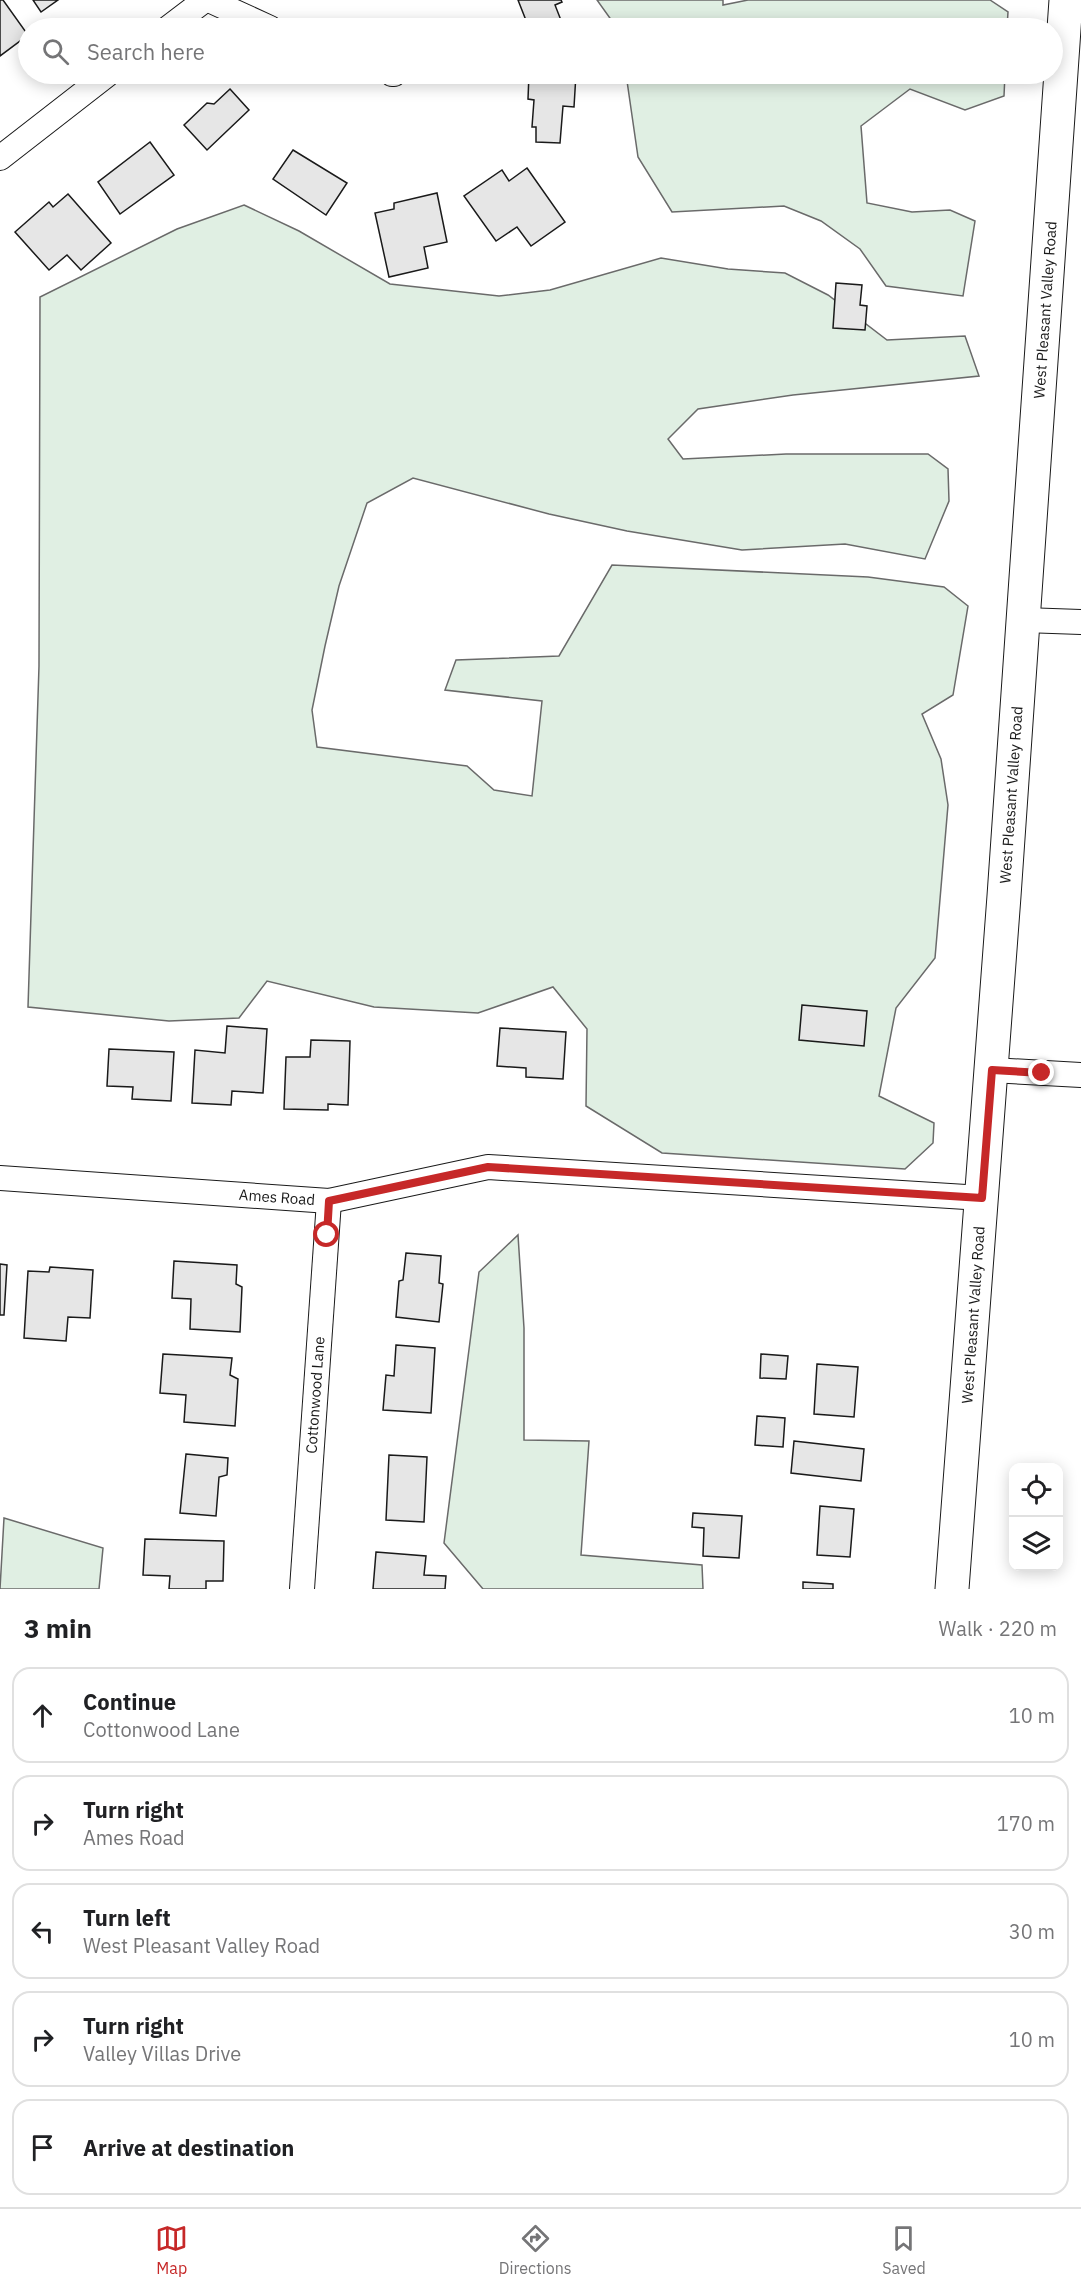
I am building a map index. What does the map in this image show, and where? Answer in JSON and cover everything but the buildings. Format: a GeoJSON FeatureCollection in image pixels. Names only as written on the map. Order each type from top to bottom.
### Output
{"type":"FeatureCollection","features":[{"type":"Feature","properties":{"kind":"main road","name":"West Pleasant Valley Road"},"geometry":{"type":"LineString","coordinates":[[1063,44],[1066,0]]}},
{"type":"Feature","properties":{"kind":"main road","name":"West Pleasant Valley Road"},"geometry":{"type":"LineString","coordinates":[[952,1589],[992,1070],[1060,84]]}},
{"type":"Feature","properties":{"kind":"street"},"geometry":{"type":"LineString","coordinates":[[182,18],[207,0],[248,18]]}},
{"type":"Feature","properties":{"kind":"street"},"geometry":{"type":"LineString","coordinates":[[0,158],[95,84]]}},
{"type":"Feature","properties":{"kind":"street"},"geometry":{"type":"LineString","coordinates":[[1024,620],[1081,622]]}},
{"type":"Feature","properties":{"kind":"street"},"geometry":{"type":"LineString","coordinates":[[992,1070],[1081,1075]]}},
{"type":"Feature","properties":{"kind":"street","name":"Ames Road"},"geometry":{"type":"LineString","coordinates":[[0,1178],[329,1201],[488,1167],[982,1198]]}},
{"type":"Feature","properties":{"kind":"street","name":"Cottonwood Lane"},"geometry":{"type":"LineString","coordinates":[[302,1589],[329,1201]]}},
{"type":"Feature","properties":{"kind":"green space"},"geometry":{"type":"Polygon","coordinates":[[[597,0],[723,0],[723,5],[748,0],[990,0],[1008,12],[1008,18],[610,18],[597,0]]]}},
{"type":"Feature","properties":{"kind":"green space"},"geometry":{"type":"Polygon","coordinates":[[[627,84],[1005,84],[1004,96],[965,110],[910,89],[861,126],[867,203],[912,212],[950,210],[975,221],[963,296],[886,286],[860,249],[821,221],[784,206],[672,212],[638,157],[627,84]]]}},
{"type":"Feature","properties":{"kind":"green space"},"geometry":{"type":"Polygon","coordinates":[[[244,205],[299,231],[390,284],[499,296],[550,290],[661,258],[728,269],[785,273],[828,295],[887,340],[965,336],[979,376],[793,395],[698,409],[668,439],[683,459],[786,454],[928,454],[948,469],[949,501],[925,559],[845,544],[742,550],[627,531],[549,514],[413,478],[367,503],[339,586],[312,710],[317,747],[467,766],[494,790],[532,796],[542,701],[445,690],[456,660],[559,656],[612,565],[868,577],[944,587],[968,606],[953,695],[922,714],[941,759],[948,805],[935,958],[896,1008],[879,1096],[934,1123],[933,1143],[905,1169],[662,1153],[586,1106],[587,1029],[553,987],[478,1013],[374,1007],[267,981],[239,1018],[169,1021],[28,1007],[39,666],[40,297],[177,229],[244,205]]]}},
{"type":"Feature","properties":{"kind":"green space"},"geometry":{"type":"Polygon","coordinates":[[[518,1235],[524,1328],[524,1440],[589,1441],[581,1555],[702,1565],[703,1589],[483,1589],[444,1543],[479,1272],[518,1235]]]}},
{"type":"Feature","properties":{"kind":"green space"},"geometry":{"type":"Polygon","coordinates":[[[4,1518],[103,1548],[99,1589],[0,1589],[4,1518]]]}},
{"type":"Feature","properties":{"kind":"route"},"geometry":{"type":"LineString","coordinates":[[327,1235],[329,1201],[488,1167],[982,1198],[992,1070],[1042,1073]]}}]}
